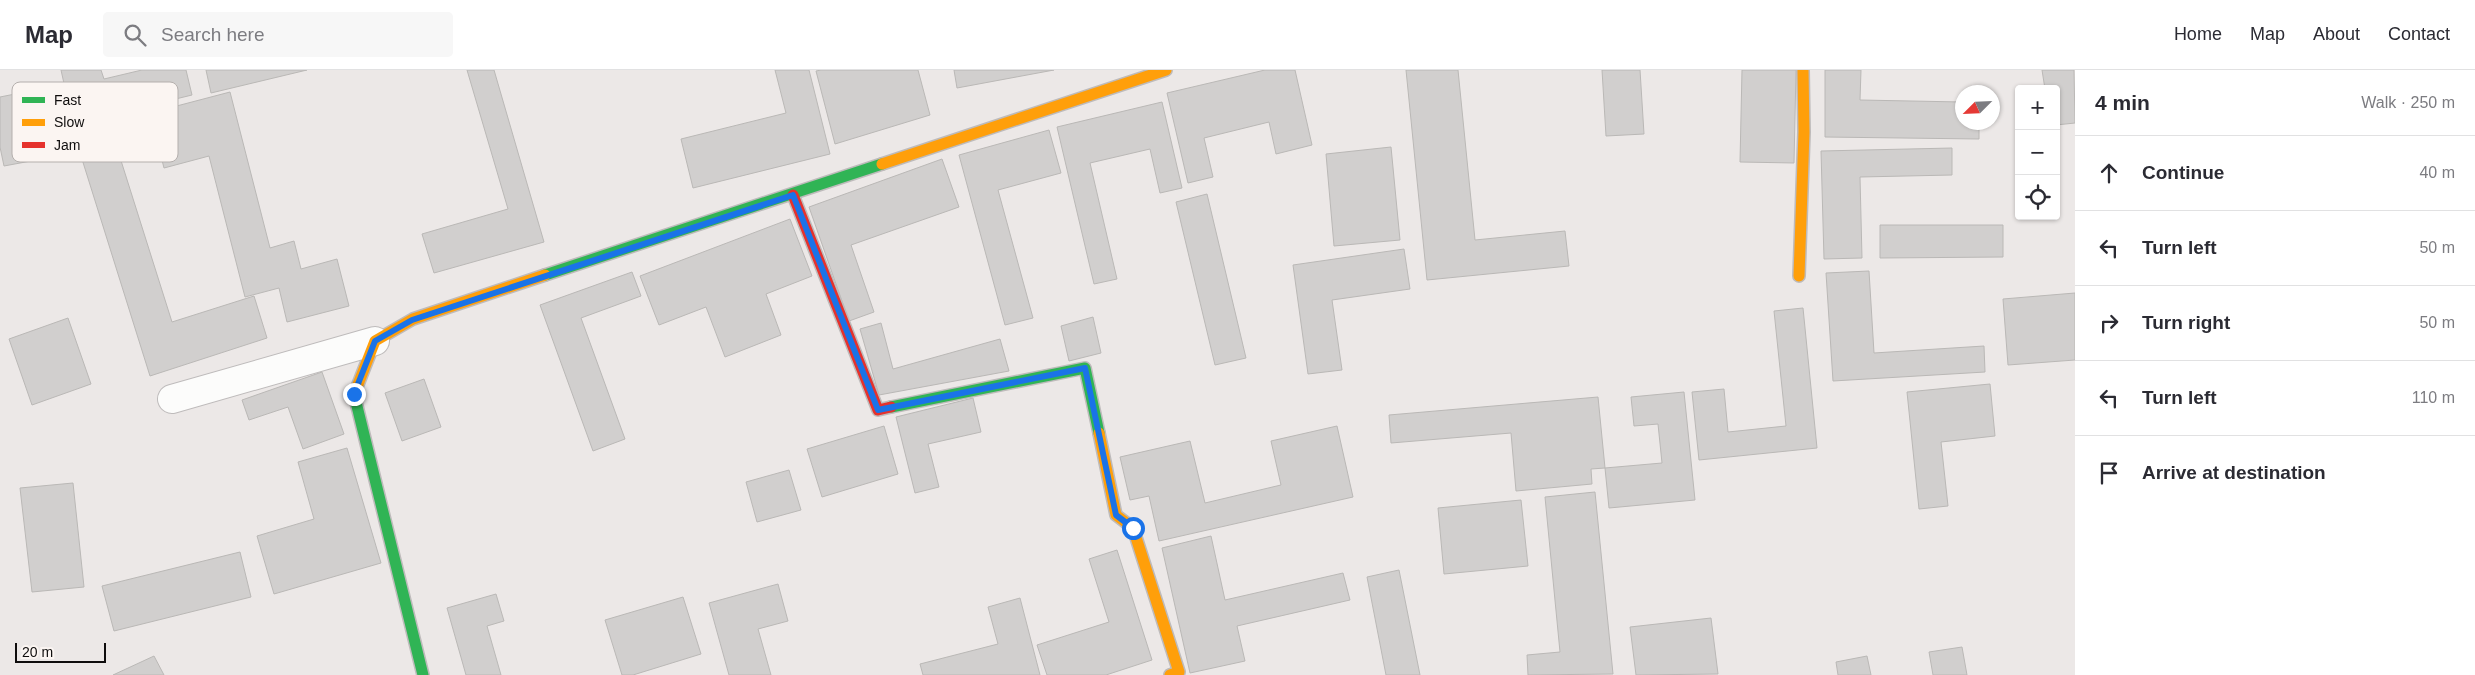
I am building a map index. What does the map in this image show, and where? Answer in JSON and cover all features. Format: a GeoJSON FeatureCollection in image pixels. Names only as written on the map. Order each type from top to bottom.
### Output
{"type":"FeatureCollection","features":[{"type":"Feature","properties":{"kind":"street"},"geometry":{"type":"LineString","coordinates":[[172,399],[375,341],[412,320],[1166,70]]}},
{"type":"Feature","properties":{"kind":"street"},"geometry":{"type":"LineString","coordinates":[[1799,276],[1804,132],[1803,70]]}},
{"type":"Feature","properties":{"kind":"street"},"geometry":{"type":"LineString","coordinates":[[793,195],[878,410],[1085,368],[1116,515],[1133,528],[1179,672],[1170,675]]}},
{"type":"Feature","properties":{"kind":"street"},"geometry":{"type":"LineString","coordinates":[[375,341],[354,394],[423,675]]}},
{"type":"Feature","properties":{"kind":"building"},"geometry":{"type":"Polygon","coordinates":[[[61,70],[101,70],[104,79],[142,70],[186,70],[192,95],[178,98],[178,82],[64,82],[61,70]]]}},
{"type":"Feature","properties":{"kind":"building"},"geometry":{"type":"Polygon","coordinates":[[[206,70],[307,70],[211,93],[206,70]]]}},
{"type":"Feature","properties":{"kind":"building"},"geometry":{"type":"Polygon","coordinates":[[[467,70],[494,70],[544,242],[434,273],[422,234],[508,209],[467,70]]]}},
{"type":"Feature","properties":{"kind":"building"},"geometry":{"type":"Polygon","coordinates":[[[775,70],[809,70],[830,154],[693,188],[681,139],[786,113],[775,70]]]}},
{"type":"Feature","properties":{"kind":"building"},"geometry":{"type":"Polygon","coordinates":[[[918,70],[930,115],[835,144],[816,71],[918,70]]]}},
{"type":"Feature","properties":{"kind":"building"},"geometry":{"type":"Polygon","coordinates":[[[954,70],[1054,70],[957,88],[954,70]]]}},
{"type":"Feature","properties":{"kind":"building"},"geometry":{"type":"Polygon","coordinates":[[[1265,70],[1295,70],[1312,145],[1276,154],[1269,122],[1204,138],[1213,177],[1188,183],[1167,93],[1265,70]]]}},
{"type":"Feature","properties":{"kind":"building"},"geometry":{"type":"Polygon","coordinates":[[[1406,70],[1458,70],[1475,240],[1565,231],[1569,266],[1427,280],[1406,70]]]}},
{"type":"Feature","properties":{"kind":"building"},"geometry":{"type":"Polygon","coordinates":[[[1602,70],[1640,70],[1644,134],[1606,136],[1602,70]]]}},
{"type":"Feature","properties":{"kind":"building"},"geometry":{"type":"Polygon","coordinates":[[[1742,70],[1796,70],[1794,163],[1740,162],[1742,70]]]}},
{"type":"Feature","properties":{"kind":"building"},"geometry":{"type":"Polygon","coordinates":[[[1825,70],[1861,70],[1860,100],[1955,102],[1955,130],[1979,130],[1979,139],[1825,137],[1825,70]]]}},
{"type":"Feature","properties":{"kind":"building"},"geometry":{"type":"Polygon","coordinates":[[[2042,70],[2074,70],[2075,123],[2060,125],[2060,85],[2044,85],[2042,70]]]}},
{"type":"Feature","properties":{"kind":"building"},"geometry":{"type":"Polygon","coordinates":[[[230,92],[270,248],[294,241],[301,269],[337,259],[349,306],[287,322],[279,288],[245,297],[209,156],[164,168],[162,162],[178,162],[178,106],[230,92]]]}},
{"type":"Feature","properties":{"kind":"building"},"geometry":{"type":"Polygon","coordinates":[[[12,95],[12,162],[25,162],[4,166],[0,147],[0,97],[12,95]]]}},
{"type":"Feature","properties":{"kind":"building"},"geometry":{"type":"Polygon","coordinates":[[[1162,102],[1182,188],[1160,193],[1150,149],[1090,163],[1117,279],[1094,284],[1057,127],[1162,102]]]}},
{"type":"Feature","properties":{"kind":"building"},"geometry":{"type":"Polygon","coordinates":[[[1049,130],[1061,173],[998,190],[1033,318],[1005,325],[959,155],[1049,130]]]}},
{"type":"Feature","properties":{"kind":"building"},"geometry":{"type":"Polygon","coordinates":[[[1391,147],[1400,240],[1334,246],[1326,154],[1391,147]]]}},
{"type":"Feature","properties":{"kind":"building"},"geometry":{"type":"Polygon","coordinates":[[[1952,148],[1952,175],[1860,177],[1862,258],[1824,259],[1821,151],[1952,148]]]}},
{"type":"Feature","properties":{"kind":"building"},"geometry":{"type":"Polygon","coordinates":[[[942,159],[959,207],[851,245],[874,312],[849,321],[809,207],[942,159]]]}},
{"type":"Feature","properties":{"kind":"building"},"geometry":{"type":"Polygon","coordinates":[[[83,162],[121,162],[172,322],[254,296],[267,338],[150,376],[83,162]]]}},
{"type":"Feature","properties":{"kind":"building"},"geometry":{"type":"Polygon","coordinates":[[[1207,194],[1246,358],[1215,365],[1176,202],[1207,194]]]}},
{"type":"Feature","properties":{"kind":"building"},"geometry":{"type":"Polygon","coordinates":[[[790,219],[812,276],[766,294],[781,335],[725,357],[706,307],[659,325],[640,276],[790,219]]]}},
{"type":"Feature","properties":{"kind":"building"},"geometry":{"type":"Polygon","coordinates":[[[1880,225],[2003,225],[2003,257],[1880,258],[1880,225]]]}},
{"type":"Feature","properties":{"kind":"building"},"geometry":{"type":"Polygon","coordinates":[[[1404,249],[1410,289],[1332,300],[1342,370],[1308,374],[1293,265],[1404,249]]]}},
{"type":"Feature","properties":{"kind":"building"},"geometry":{"type":"Polygon","coordinates":[[[1869,271],[1874,353],[1984,346],[1985,372],[1833,381],[1826,273],[1869,271]]]}},
{"type":"Feature","properties":{"kind":"building"},"geometry":{"type":"Polygon","coordinates":[[[632,272],[641,296],[581,318],[625,439],[593,451],[540,305],[632,272]]]}},
{"type":"Feature","properties":{"kind":"building"},"geometry":{"type":"Polygon","coordinates":[[[2075,293],[2075,360],[2008,365],[2003,299],[2075,293]]]}},
{"type":"Feature","properties":{"kind":"building"},"geometry":{"type":"Polygon","coordinates":[[[1803,308],[1817,448],[1699,460],[1692,392],[1724,389],[1728,432],[1786,426],[1774,311],[1803,308]]]}},
{"type":"Feature","properties":{"kind":"building"},"geometry":{"type":"Polygon","coordinates":[[[1093,317],[1101,353],[1069,361],[1061,326],[1093,317]]]}},
{"type":"Feature","properties":{"kind":"building"},"geometry":{"type":"Polygon","coordinates":[[[68,318],[91,384],[32,405],[9,339],[68,318]]]}},
{"type":"Feature","properties":{"kind":"building"},"geometry":{"type":"Polygon","coordinates":[[[881,323],[893,369],[1000,339],[1009,371],[879,395],[860,329],[881,323]]]}},
{"type":"Feature","properties":{"kind":"building"},"geometry":{"type":"Polygon","coordinates":[[[322,372],[344,434],[303,449],[288,407],[249,420],[242,400],[322,372]]]}},
{"type":"Feature","properties":{"kind":"building"},"geometry":{"type":"Polygon","coordinates":[[[424,379],[441,427],[402,441],[385,393],[424,379]]]}},
{"type":"Feature","properties":{"kind":"building"},"geometry":{"type":"Polygon","coordinates":[[[1990,384],[1995,436],[1941,442],[1948,506],[1919,509],[1907,392],[1990,384]]]}},
{"type":"Feature","properties":{"kind":"building"},"geometry":{"type":"Polygon","coordinates":[[[1684,392],[1695,500],[1609,508],[1605,468],[1662,463],[1658,424],[1634,426],[1631,397],[1684,392]]]}},
{"type":"Feature","properties":{"kind":"building"},"geometry":{"type":"Polygon","coordinates":[[[1598,397],[1605,468],[1591,469],[1592,484],[1516,491],[1511,433],[1391,443],[1389,415],[1598,397]]]}},
{"type":"Feature","properties":{"kind":"building"},"geometry":{"type":"Polygon","coordinates":[[[973,398],[981,432],[928,444],[939,487],[915,493],[896,417],[973,398]]]}},
{"type":"Feature","properties":{"kind":"building"},"geometry":{"type":"Polygon","coordinates":[[[884,426],[898,474],[822,497],[807,449],[884,426]]]}},
{"type":"Feature","properties":{"kind":"building"},"geometry":{"type":"Polygon","coordinates":[[[1337,426],[1353,497],[1159,541],[1149,496],[1130,500],[1120,457],[1190,441],[1205,503],[1281,485],[1271,441],[1337,426]]]}},
{"type":"Feature","properties":{"kind":"building"},"geometry":{"type":"Polygon","coordinates":[[[347,448],[381,563],[274,594],[257,536],[314,519],[298,462],[347,448]]]}},
{"type":"Feature","properties":{"kind":"building"},"geometry":{"type":"Polygon","coordinates":[[[789,470],[801,510],[757,522],[746,482],[789,470]]]}},
{"type":"Feature","properties":{"kind":"building"},"geometry":{"type":"Polygon","coordinates":[[[73,483],[84,587],[32,592],[20,488],[73,483]]]}},
{"type":"Feature","properties":{"kind":"building"},"geometry":{"type":"Polygon","coordinates":[[[1595,492],[1613,674],[1528,675],[1527,655],[1560,652],[1545,497],[1595,492]]]}},
{"type":"Feature","properties":{"kind":"building"},"geometry":{"type":"Polygon","coordinates":[[[1521,500],[1528,566],[1444,574],[1438,508],[1521,500]]]}},
{"type":"Feature","properties":{"kind":"building"},"geometry":{"type":"Polygon","coordinates":[[[1211,536],[1225,600],[1343,573],[1350,600],[1237,626],[1245,661],[1190,673],[1162,548],[1211,536]]]}},
{"type":"Feature","properties":{"kind":"building"},"geometry":{"type":"Polygon","coordinates":[[[1117,550],[1152,660],[1106,675],[1047,675],[1037,645],[1109,622],[1089,559],[1117,550]]]}},
{"type":"Feature","properties":{"kind":"building"},"geometry":{"type":"Polygon","coordinates":[[[240,552],[251,597],[114,631],[102,586],[240,552]]]}},
{"type":"Feature","properties":{"kind":"building"},"geometry":{"type":"Polygon","coordinates":[[[1399,570],[1420,675],[1386,675],[1367,577],[1399,570]]]}},
{"type":"Feature","properties":{"kind":"building"},"geometry":{"type":"Polygon","coordinates":[[[778,584],[788,621],[758,629],[771,675],[729,675],[709,603],[778,584]]]}},
{"type":"Feature","properties":{"kind":"building"},"geometry":{"type":"Polygon","coordinates":[[[496,594],[504,621],[487,626],[501,675],[466,675],[447,608],[496,594]]]}},
{"type":"Feature","properties":{"kind":"building"},"geometry":{"type":"Polygon","coordinates":[[[683,597],[701,654],[633,675],[622,675],[605,620],[683,597]]]}},
{"type":"Feature","properties":{"kind":"building"},"geometry":{"type":"Polygon","coordinates":[[[1020,598],[1040,675],[923,675],[920,664],[998,644],[988,607],[1020,598]]]}},
{"type":"Feature","properties":{"kind":"building"},"geometry":{"type":"Polygon","coordinates":[[[1711,618],[1718,674],[1636,675],[1630,627],[1711,618]]]}},
{"type":"Feature","properties":{"kind":"building"},"geometry":{"type":"Polygon","coordinates":[[[1962,647],[1967,675],[1933,675],[1929,652],[1962,647]]]}},
{"type":"Feature","properties":{"kind":"building"},"geometry":{"type":"Polygon","coordinates":[[[154,656],[164,675],[113,675],[154,656]]]}},
{"type":"Feature","properties":{"kind":"building"},"geometry":{"type":"Polygon","coordinates":[[[1867,656],[1871,675],[1838,675],[1836,662],[1867,656]]]}},
{"type":"Feature","properties":{"kind":"traffic: fast"},"geometry":{"type":"LineString","coordinates":[[545,275],[882,164]]}},
{"type":"Feature","properties":{"kind":"traffic: fast"},"geometry":{"type":"LineString","coordinates":[[891,407],[1085,368],[1099,433]]}},
{"type":"Feature","properties":{"kind":"traffic: fast"},"geometry":{"type":"LineString","coordinates":[[357,387],[354,394],[423,675]]}},
{"type":"Feature","properties":{"kind":"traffic: slow"},"geometry":{"type":"LineString","coordinates":[[882,164],[1166,70]]}},
{"type":"Feature","properties":{"kind":"traffic: slow"},"geometry":{"type":"LineString","coordinates":[[1799,276],[1804,132],[1803,70]]}},
{"type":"Feature","properties":{"kind":"traffic: slow"},"geometry":{"type":"LineString","coordinates":[[357,387],[375,341],[413,319],[545,275]]}},
{"type":"Feature","properties":{"kind":"traffic: slow"},"geometry":{"type":"LineString","coordinates":[[1099,433],[1116,515],[1133,528],[1179,672],[1170,675]]}},
{"type":"Feature","properties":{"kind":"traffic: jam"},"geometry":{"type":"LineString","coordinates":[[793,195],[878,410],[891,407]]}},
{"type":"Feature","properties":{"kind":"route"},"geometry":{"type":"LineString","coordinates":[[354,394],[375,341],[412,320],[793,195],[878,410],[1085,368],[1116,515],[1133,528]]}}]}
